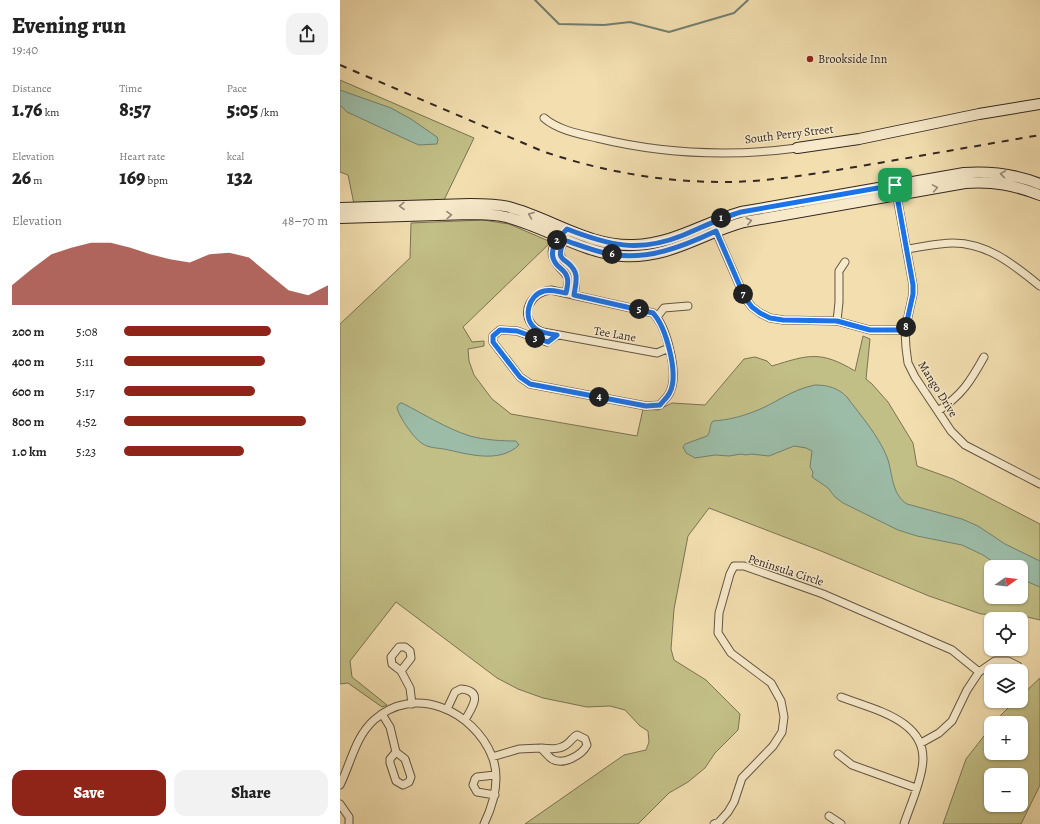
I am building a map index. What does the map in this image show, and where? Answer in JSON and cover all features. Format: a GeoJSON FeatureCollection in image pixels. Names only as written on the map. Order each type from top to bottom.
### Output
{"type":"FeatureCollection","features":[{"type":"Feature","properties":{"kind":"street","name":"South Perry Street"},"geometry":{"type":"LineString","coordinates":[[544,118],[551,124],[558,127],[625,145],[659,150],[720,154],[796,148],[874,136],[992,112],[1040,104]]}},
{"type":"Feature","properties":{"kind":"street"},"geometry":{"type":"LineString","coordinates":[[340,208],[491,204],[516,210],[592,239],[612,244],[639,245],[654,244],[714,226],[733,225],[896,190],[960,174],[995,172],[1016,176],[1040,184]]}},
{"type":"Feature","properties":{"kind":"street"},"geometry":{"type":"LineString","coordinates":[[896,190],[982,182],[1014,186],[1040,195]]}},
{"type":"Feature","properties":{"kind":"street","name":"Mango Drive"},"geometry":{"type":"LineString","coordinates":[[896,190],[907,249],[913,294],[905,330],[908,363],[915,377],[951,431],[965,445],[1040,484]]}},
{"type":"Feature","properties":{"kind":"street"},"geometry":{"type":"LineString","coordinates":[[340,218],[490,214],[513,219],[588,248],[622,256],[645,255],[675,249],[714,226]]}},
{"type":"Feature","properties":{"kind":"street"},"geometry":{"type":"LineString","coordinates":[[714,226],[745,298],[752,307],[760,313],[770,318],[783,320],[837,321],[870,330],[905,330]]}},
{"type":"Feature","properties":{"kind":"street"},"geometry":{"type":"LineString","coordinates":[[567,229],[562,239],[560,255],[575,273],[576,283],[574,295]]}},
{"type":"Feature","properties":{"kind":"street"},"geometry":{"type":"LineString","coordinates":[[557,335],[548,342],[517,331],[500,330],[493,336],[493,342],[520,377],[530,384],[646,406],[660,405],[670,392],[674,376],[669,348],[663,328],[657,317],[653,313],[566,293],[568,283],[567,276],[552,257],[552,248],[562,239]]}},
{"type":"Feature","properties":{"kind":"street"},"geometry":{"type":"LineString","coordinates":[[907,249],[953,243],[978,246],[1012,263],[1040,286]]}},
{"type":"Feature","properties":{"kind":"street"},"geometry":{"type":"LineString","coordinates":[[837,321],[839,302],[839,271],[844,262]]}},
{"type":"Feature","properties":{"kind":"street","name":"Tee Lane"},"geometry":{"type":"LineString","coordinates":[[566,293],[551,290],[543,291],[532,298],[528,307],[529,318],[534,328],[542,332],[657,353],[669,348]]}},
{"type":"Feature","properties":{"kind":"street"},"geometry":{"type":"LineString","coordinates":[[657,317],[664,308],[688,306]]}},
{"type":"Feature","properties":{"kind":"street"},"geometry":{"type":"LineString","coordinates":[[938,411],[956,398],[966,386],[984,357]]}},
{"type":"Feature","properties":{"kind":"street","name":"Peninsula Circle"},"geometry":{"type":"LineString","coordinates":[[718,823],[728,812],[734,802],[742,778],[773,746],[782,732],[784,716],[781,701],[771,682],[731,653],[718,633],[719,613],[730,574],[734,566],[744,566],[837,600],[952,650],[979,672]]}},
{"type":"Feature","properties":{"kind":"street"},"geometry":{"type":"LineString","coordinates":[[991,664],[995,661],[1008,661],[1014,664]]}},
{"type":"Feature","properties":{"kind":"street"},"geometry":{"type":"LineString","coordinates":[[921,743],[939,733],[952,721],[967,690],[979,672],[984,669]]}},
{"type":"Feature","properties":{"kind":"street"},"geometry":{"type":"LineString","coordinates":[[401,671],[410,688],[412,704]]}},
{"type":"Feature","properties":{"kind":"street"},"geometry":{"type":"LineString","coordinates":[[447,709],[455,692],[461,689],[470,692],[474,698],[474,704],[465,720]]}},
{"type":"Feature","properties":{"kind":"street"},"geometry":{"type":"LineString","coordinates":[[841,697],[894,717],[907,725],[921,743],[923,755],[922,768],[904,824]]}},
{"type":"Feature","properties":{"kind":"street"},"geometry":{"type":"LineString","coordinates":[[340,785],[362,734],[373,721],[382,714],[398,707],[412,704],[435,705],[447,709],[465,720],[485,743],[492,757],[495,775],[495,795],[492,807],[484,824]]}},
{"type":"Feature","properties":{"kind":"street"},"geometry":{"type":"LineString","coordinates":[[382,714],[390,727],[396,752]]}},
{"type":"Feature","properties":{"kind":"street"},"geometry":{"type":"LineString","coordinates":[[492,757],[519,749],[541,748],[560,748],[566,745],[573,737],[577,735],[585,739],[587,745],[572,758],[561,761],[552,759],[541,748]]}},
{"type":"Feature","properties":{"kind":"street"},"geometry":{"type":"LineString","coordinates":[[838,754],[852,765],[916,788]]}},
{"type":"Feature","properties":{"kind":"street"},"geometry":{"type":"LineString","coordinates":[[495,775],[477,777],[473,785],[477,792],[495,795]]}},
{"type":"Feature","properties":{"kind":"street"},"geometry":{"type":"LineString","coordinates":[[340,804],[348,817],[350,824]]}},
{"type":"Feature","properties":{"kind":"street"},"geometry":{"type":"LineString","coordinates":[[829,816],[841,824]]}},
{"type":"Feature","properties":{"kind":"shaded area"},"geometry":{"type":"Polygon","coordinates":[[[340,80],[474,138],[444,200],[354,204],[348,175],[340,172],[340,80]]]}},
{"type":"Feature","properties":{"kind":"shaded area"},"geometry":{"type":"Polygon","coordinates":[[[340,90],[391,108],[411,119],[437,137],[437,144],[419,145],[347,112],[340,105],[340,90]]]}},
{"type":"Feature","properties":{"kind":"shaded area"},"geometry":{"type":"Polygon","coordinates":[[[483,220],[509,224],[551,242],[463,327],[472,342],[484,341],[484,346],[468,349],[469,361],[474,375],[492,399],[511,414],[637,436],[643,409],[658,410],[672,403],[705,405],[744,359],[755,357],[767,361],[772,366],[795,359],[814,356],[823,357],[843,364],[855,371],[863,336],[870,339],[866,379],[888,402],[913,443],[917,466],[953,479],[1040,524],[1040,620],[1028,617],[1028,612],[984,612],[984,614],[981,614],[929,596],[821,551],[709,508],[688,536],[674,609],[671,649],[674,660],[706,680],[740,714],[738,730],[715,753],[705,768],[688,782],[669,793],[638,824],[525,824],[624,755],[646,750],[649,742],[648,731],[640,726],[625,710],[610,706],[587,707],[543,698],[518,689],[497,678],[396,602],[350,661],[352,677],[387,705],[382,707],[348,683],[340,684],[340,324],[410,258],[411,223],[483,220]]]}},
{"type":"Feature","properties":{"kind":"shaded area"},"geometry":{"type":"Polygon","coordinates":[[[815,385],[828,386],[840,391],[847,397],[874,433],[883,449],[889,463],[895,489],[902,500],[907,504],[962,519],[978,526],[1005,544],[1040,561],[1040,587],[1028,582],[1028,560],[990,560],[962,545],[917,536],[898,530],[843,503],[835,497],[828,488],[812,477],[813,472],[810,467],[812,451],[806,448],[794,446],[769,456],[741,454],[729,456],[715,455],[695,458],[686,453],[683,447],[685,444],[707,436],[713,421],[748,414],[806,387],[815,385]]]}},
{"type":"Feature","properties":{"kind":"shaded area"},"geometry":{"type":"Polygon","coordinates":[[[400,403],[435,421],[470,436],[493,440],[516,441],[519,445],[511,451],[493,456],[473,455],[428,446],[416,438],[404,422],[397,407],[400,403]]]}},
{"type":"Feature","properties":{"kind":"shaded area"},"geometry":{"type":"Polygon","coordinates":[[[1040,678],[1040,785],[1028,810],[1028,768],[984,768],[984,812],[1027,812],[1021,824],[943,824],[966,759],[984,736],[984,760],[1028,760],[1028,716],[1000,716],[1008,708],[1028,708],[1028,689],[1040,678]]]}},
{"type":"Feature","properties":{"kind":"waterway"},"geometry":{"type":"LineString","coordinates":[[535,0],[559,24],[604,25],[630,22],[669,32],[734,13],[748,0]]}},
{"type":"Feature","properties":{"kind":"railway"},"geometry":{"type":"LineString","coordinates":[[340,65],[542,151],[608,170],[677,180],[741,182],[777,179],[1040,135]]}},
{"type":"Feature","properties":{"kind":"place","name":"Brookside Inn"},"geometry":{"type":"Point","coordinates":[810,59]}},
{"type":"Feature","properties":{"kind":"route"},"geometry":{"type":"LineString","coordinates":[[895,185],[913,285],[913,294],[905,330],[870,330],[837,321],[783,320],[770,318],[760,313],[752,307],[745,298],[716,231],[675,249],[656,254],[622,256],[588,248],[564,240],[560,251],[561,258],[575,273],[576,283],[574,295],[653,313],[657,317],[663,328],[669,348],[674,376],[670,392],[660,405],[646,406],[530,384],[520,377],[493,342],[493,336],[500,330],[517,331],[548,342],[557,335],[542,332],[534,328],[529,318],[528,307],[532,298],[543,291],[551,290],[566,293],[568,283],[567,276],[552,257],[552,248],[555,242],[567,229],[592,239],[612,244],[654,244],[691,232],[720,218],[741,212],[895,185]]}}]}
